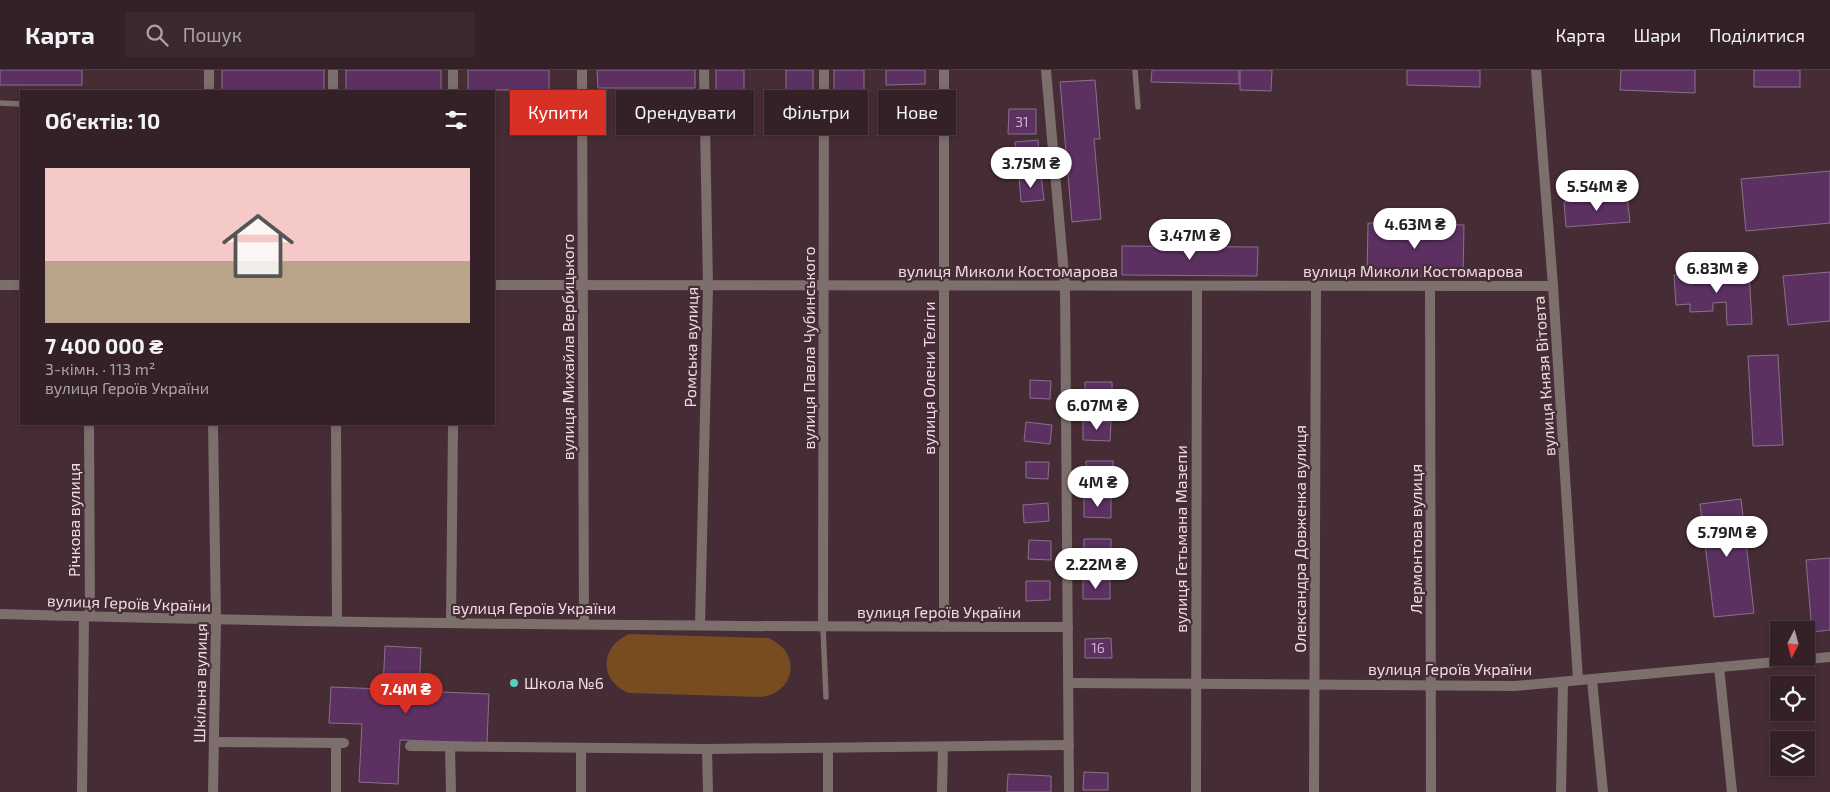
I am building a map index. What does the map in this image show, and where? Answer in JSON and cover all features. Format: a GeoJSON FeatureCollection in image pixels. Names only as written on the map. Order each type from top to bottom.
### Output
{"type":"FeatureCollection","features":[{"type":"Feature","properties":{"kind":"street"},"geometry":{"type":"LineString","coordinates":[[209,70],[209,90]]}},
{"type":"Feature","properties":{"kind":"street"},"geometry":{"type":"LineString","coordinates":[[333,70],[333,90]]}},
{"type":"Feature","properties":{"kind":"street"},"geometry":{"type":"LineString","coordinates":[[453,70],[453,90]]}},
{"type":"Feature","properties":{"kind":"street","name":"вулиця Михайла Вербицького"},"geometry":{"type":"LineString","coordinates":[[582,70],[584,624]]}},
{"type":"Feature","properties":{"kind":"street","name":"Ромська вулиця"},"geometry":{"type":"LineString","coordinates":[[700,625],[708,286],[704,70]]}},
{"type":"Feature","properties":{"kind":"street","name":"вулиця Павла Чубинського"},"geometry":{"type":"LineString","coordinates":[[823,627],[824,70]]}},
{"type":"Feature","properties":{"kind":"street","name":"вулиця Олени Теліги"},"geometry":{"type":"LineString","coordinates":[[944,70],[944,627]]}},
{"type":"Feature","properties":{"kind":"street"},"geometry":{"type":"LineString","coordinates":[[1046,70],[1065,286],[1069,792]]}},
{"type":"Feature","properties":{"kind":"street","name":"вулиця Князя Вітовта"},"geometry":{"type":"LineString","coordinates":[[1536,70],[1553,286],[1578,680]]}},
{"type":"Feature","properties":{"kind":"street","name":"вулиця Миколи Костомарова"},"geometry":{"type":"LineString","coordinates":[[495,285],[1553,286]]}},
{"type":"Feature","properties":{"kind":"street"},"geometry":{"type":"LineString","coordinates":[[0,286],[20,286]]}},
{"type":"Feature","properties":{"kind":"street","name":"вулиця Гетьмана Мазепи"},"geometry":{"type":"LineString","coordinates":[[1196,792],[1197,286]]}},
{"type":"Feature","properties":{"kind":"street","name":"Олександра Довженка вулиця"},"geometry":{"type":"LineString","coordinates":[[1314,792],[1316,286]]}},
{"type":"Feature","properties":{"kind":"street","name":"Лермонтова вулиця"},"geometry":{"type":"LineString","coordinates":[[1430,286],[1431,792]]}},
{"type":"Feature","properties":{"kind":"street","name":"Річкова вулиця"},"geometry":{"type":"LineString","coordinates":[[82,792],[89,425]]}},
{"type":"Feature","properties":{"kind":"street","name":"Шкільна вулиця"},"geometry":{"type":"LineString","coordinates":[[213,425],[216,620],[213,792]]}},
{"type":"Feature","properties":{"kind":"street"},"geometry":{"type":"LineString","coordinates":[[336,425],[337,621]]}},
{"type":"Feature","properties":{"kind":"street"},"geometry":{"type":"LineString","coordinates":[[451,623],[453,425]]}},
{"type":"Feature","properties":{"kind":"street","name":"вулиця Героїв України"},"geometry":{"type":"LineString","coordinates":[[0,614],[216,620],[451,623],[823,627],[1068,627]]}},
{"type":"Feature","properties":{"kind":"street","name":"вулиця Героїв України"},"geometry":{"type":"LineString","coordinates":[[1068,683],[1515,686],[1830,658]]}},
{"type":"Feature","properties":{"kind":"street"},"geometry":{"type":"LineString","coordinates":[[1720,667],[1732,792]]}},
{"type":"Feature","properties":{"kind":"street"},"geometry":{"type":"LineString","coordinates":[[1592,680],[1603,792]]}},
{"type":"Feature","properties":{"kind":"street"},"geometry":{"type":"LineString","coordinates":[[1561,792],[1563,682]]}},
{"type":"Feature","properties":{"kind":"street"},"geometry":{"type":"LineString","coordinates":[[214,742],[340,743],[336,792]]}},
{"type":"Feature","properties":{"kind":"street"},"geometry":{"type":"LineString","coordinates":[[410,746],[707,749],[1069,745]]}},
{"type":"Feature","properties":{"kind":"street"},"geometry":{"type":"LineString","coordinates":[[450,747],[451,792]]}},
{"type":"Feature","properties":{"kind":"street"},"geometry":{"type":"LineString","coordinates":[[942,792],[943,747]]}},
{"type":"Feature","properties":{"kind":"street"},"geometry":{"type":"LineString","coordinates":[[581,748],[581,792]]}},
{"type":"Feature","properties":{"kind":"street"},"geometry":{"type":"LineString","coordinates":[[828,748],[828,792]]}},
{"type":"Feature","properties":{"kind":"street"},"geometry":{"type":"LineString","coordinates":[[707,749],[708,792]]}},
{"type":"Feature","properties":{"kind":"lane"},"geometry":{"type":"LineString","coordinates":[[1135,70],[1138,107]]}},
{"type":"Feature","properties":{"kind":"lane"},"geometry":{"type":"LineString","coordinates":[[0,103],[20,104]]}},
{"type":"Feature","properties":{"kind":"lane"},"geometry":{"type":"LineString","coordinates":[[823,627],[826,698]]}},
{"type":"Feature","properties":{"kind":"shaded area"},"geometry":{"type":"Polygon","coordinates":[[[629,634],[768,638],[779,644],[786,652],[790,662],[788,680],[782,688],[773,694],[761,697],[629,693],[619,688],[612,681],[606,664],[612,647],[629,634]]]}},
{"type":"Feature","properties":{"kind":"building"},"geometry":{"type":"Polygon","coordinates":[[[0,70],[82,70],[82,85],[0,85],[0,70]]]}},
{"type":"Feature","properties":{"kind":"building"},"geometry":{"type":"Polygon","coordinates":[[[222,70],[324,70],[324,90],[222,90],[222,70]]]}},
{"type":"Feature","properties":{"kind":"building"},"geometry":{"type":"Polygon","coordinates":[[[346,70],[441,70],[441,90],[346,90],[346,70]]]}},
{"type":"Feature","properties":{"kind":"building"},"geometry":{"type":"Polygon","coordinates":[[[468,70],[549,70],[549,90],[468,90],[468,70]]]}},
{"type":"Feature","properties":{"kind":"building"},"geometry":{"type":"Polygon","coordinates":[[[597,70],[695,70],[695,88],[598,88],[597,70]]]}},
{"type":"Feature","properties":{"kind":"building"},"geometry":{"type":"Polygon","coordinates":[[[716,70],[744,70],[744,90],[716,90],[716,70]]]}},
{"type":"Feature","properties":{"kind":"building"},"geometry":{"type":"Polygon","coordinates":[[[786,70],[813,70],[813,90],[786,90],[786,70]]]}},
{"type":"Feature","properties":{"kind":"building"},"geometry":{"type":"Polygon","coordinates":[[[834,70],[864,70],[864,90],[834,90],[834,70]]]}},
{"type":"Feature","properties":{"kind":"building"},"geometry":{"type":"Polygon","coordinates":[[[886,70],[925,70],[925,84],[886,85],[886,70]]]}},
{"type":"Feature","properties":{"kind":"building"},"geometry":{"type":"Polygon","coordinates":[[[1152,70],[1239,70],[1239,84],[1151,82],[1152,70]]]}},
{"type":"Feature","properties":{"kind":"building"},"geometry":{"type":"Polygon","coordinates":[[[1240,70],[1272,70],[1271,91],[1240,90],[1240,70]]]}},
{"type":"Feature","properties":{"kind":"building"},"geometry":{"type":"Polygon","coordinates":[[[1407,70],[1480,70],[1480,87],[1407,85],[1407,70]]]}},
{"type":"Feature","properties":{"kind":"building"},"geometry":{"type":"Polygon","coordinates":[[[1621,70],[1695,70],[1695,93],[1620,90],[1621,70]]]}},
{"type":"Feature","properties":{"kind":"building"},"geometry":{"type":"Polygon","coordinates":[[[1754,70],[1800,70],[1800,87],[1754,87],[1754,70]]]}},
{"type":"Feature","properties":{"kind":"building"},"geometry":{"type":"Polygon","coordinates":[[[1095,80],[1100,139],[1094,139],[1101,219],[1072,222],[1060,82],[1095,80]]]}},
{"type":"Feature","properties":{"kind":"building"},"geometry":{"type":"Polygon","coordinates":[[[1009,109],[1036,109],[1036,134],[1008,134],[1009,109]]]}},
{"type":"Feature","properties":{"kind":"building"},"geometry":{"type":"Polygon","coordinates":[[[1038,140],[1040,162],[1017,165],[1015,142],[1038,140]]]}},
{"type":"Feature","properties":{"kind":"building"},"geometry":{"type":"Polygon","coordinates":[[[1830,171],[1830,223],[1746,231],[1741,179],[1830,171]]]}},
{"type":"Feature","properties":{"kind":"building"},"geometry":{"type":"Polygon","coordinates":[[[1041,175],[1044,200],[1021,202],[1019,177],[1041,175]]]}},
{"type":"Feature","properties":{"kind":"building"},"geometry":{"type":"Polygon","coordinates":[[[1627,196],[1630,222],[1566,227],[1564,202],[1627,196]]]}},
{"type":"Feature","properties":{"kind":"building"},"geometry":{"type":"Polygon","coordinates":[[[1368,223],[1464,225],[1463,277],[1367,275],[1368,223]]]}},
{"type":"Feature","properties":{"kind":"building"},"geometry":{"type":"Polygon","coordinates":[[[1122,246],[1258,247],[1257,276],[1122,275],[1122,246]]]}},
{"type":"Feature","properties":{"kind":"building"},"geometry":{"type":"Polygon","coordinates":[[[1749,271],[1752,324],[1727,325],[1726,302],[1713,303],[1713,311],[1690,312],[1690,304],[1676,305],[1674,275],[1749,271]]]}},
{"type":"Feature","properties":{"kind":"building"},"geometry":{"type":"Polygon","coordinates":[[[1830,272],[1830,321],[1788,325],[1783,276],[1830,272]]]}},
{"type":"Feature","properties":{"kind":"building"},"geometry":{"type":"Polygon","coordinates":[[[1778,355],[1783,445],[1753,446],[1748,356],[1778,355]]]}},
{"type":"Feature","properties":{"kind":"building"},"geometry":{"type":"Polygon","coordinates":[[[1030,380],[1051,381],[1050,399],[1030,398],[1030,380]]]}},
{"type":"Feature","properties":{"kind":"building"},"geometry":{"type":"Polygon","coordinates":[[[1085,382],[1112,382],[1112,402],[1085,401],[1085,382]]]}},
{"type":"Feature","properties":{"kind":"building"},"geometry":{"type":"Polygon","coordinates":[[[1083,421],[1111,422],[1110,441],[1083,440],[1083,421]]]}},
{"type":"Feature","properties":{"kind":"building"},"geometry":{"type":"Polygon","coordinates":[[[1026,422],[1052,425],[1050,444],[1024,441],[1026,422]]]}},
{"type":"Feature","properties":{"kind":"building"},"geometry":{"type":"Polygon","coordinates":[[[1086,461],[1113,461],[1113,481],[1086,480],[1086,461]]]}},
{"type":"Feature","properties":{"kind":"building"},"geometry":{"type":"Polygon","coordinates":[[[1026,462],[1049,462],[1048,479],[1026,478],[1026,462]]]}},
{"type":"Feature","properties":{"kind":"building"},"geometry":{"type":"Polygon","coordinates":[[[1084,498],[1111,498],[1111,518],[1084,517],[1084,498]]]}},
{"type":"Feature","properties":{"kind":"building"},"geometry":{"type":"Polygon","coordinates":[[[1741,499],[1754,613],[1714,617],[1700,504],[1741,499]]]}},
{"type":"Feature","properties":{"kind":"building"},"geometry":{"type":"Polygon","coordinates":[[[1048,503],[1049,521],[1024,523],[1023,505],[1048,503]]]}},
{"type":"Feature","properties":{"kind":"building"},"geometry":{"type":"Polygon","coordinates":[[[1084,539],[1111,539],[1111,559],[1084,558],[1084,539]]]}},
{"type":"Feature","properties":{"kind":"building"},"geometry":{"type":"Polygon","coordinates":[[[1029,540],[1051,541],[1051,560],[1028,559],[1029,540]]]}},
{"type":"Feature","properties":{"kind":"building"},"geometry":{"type":"Polygon","coordinates":[[[1830,558],[1830,630],[1815,632],[1815,621],[1811,621],[1806,560],[1830,558]]]}},
{"type":"Feature","properties":{"kind":"building"},"geometry":{"type":"Polygon","coordinates":[[[1083,580],[1110,580],[1110,599],[1083,599],[1083,580]]]}},
{"type":"Feature","properties":{"kind":"building"},"geometry":{"type":"Polygon","coordinates":[[[1026,581],[1050,581],[1050,600],[1026,601],[1026,581]]]}},
{"type":"Feature","properties":{"kind":"building"},"geometry":{"type":"Polygon","coordinates":[[[1111,638],[1112,658],[1085,658],[1085,639],[1111,638]]]}},
{"type":"Feature","properties":{"kind":"building"},"geometry":{"type":"Polygon","coordinates":[[[385,646],[421,648],[419,691],[489,694],[487,743],[400,740],[398,784],[359,782],[362,724],[329,723],[331,687],[383,689],[385,646]]]}},
{"type":"Feature","properties":{"kind":"building"},"geometry":{"type":"Polygon","coordinates":[[[1084,772],[1108,773],[1108,790],[1083,790],[1084,772]]]}},
{"type":"Feature","properties":{"kind":"building"},"geometry":{"type":"Polygon","coordinates":[[[1008,774],[1051,776],[1051,792],[1007,792],[1008,774]]]}},
{"type":"Feature","properties":{"kind":"place","name":"Школа №6"},"geometry":{"type":"Point","coordinates":[514,683]}}]}
